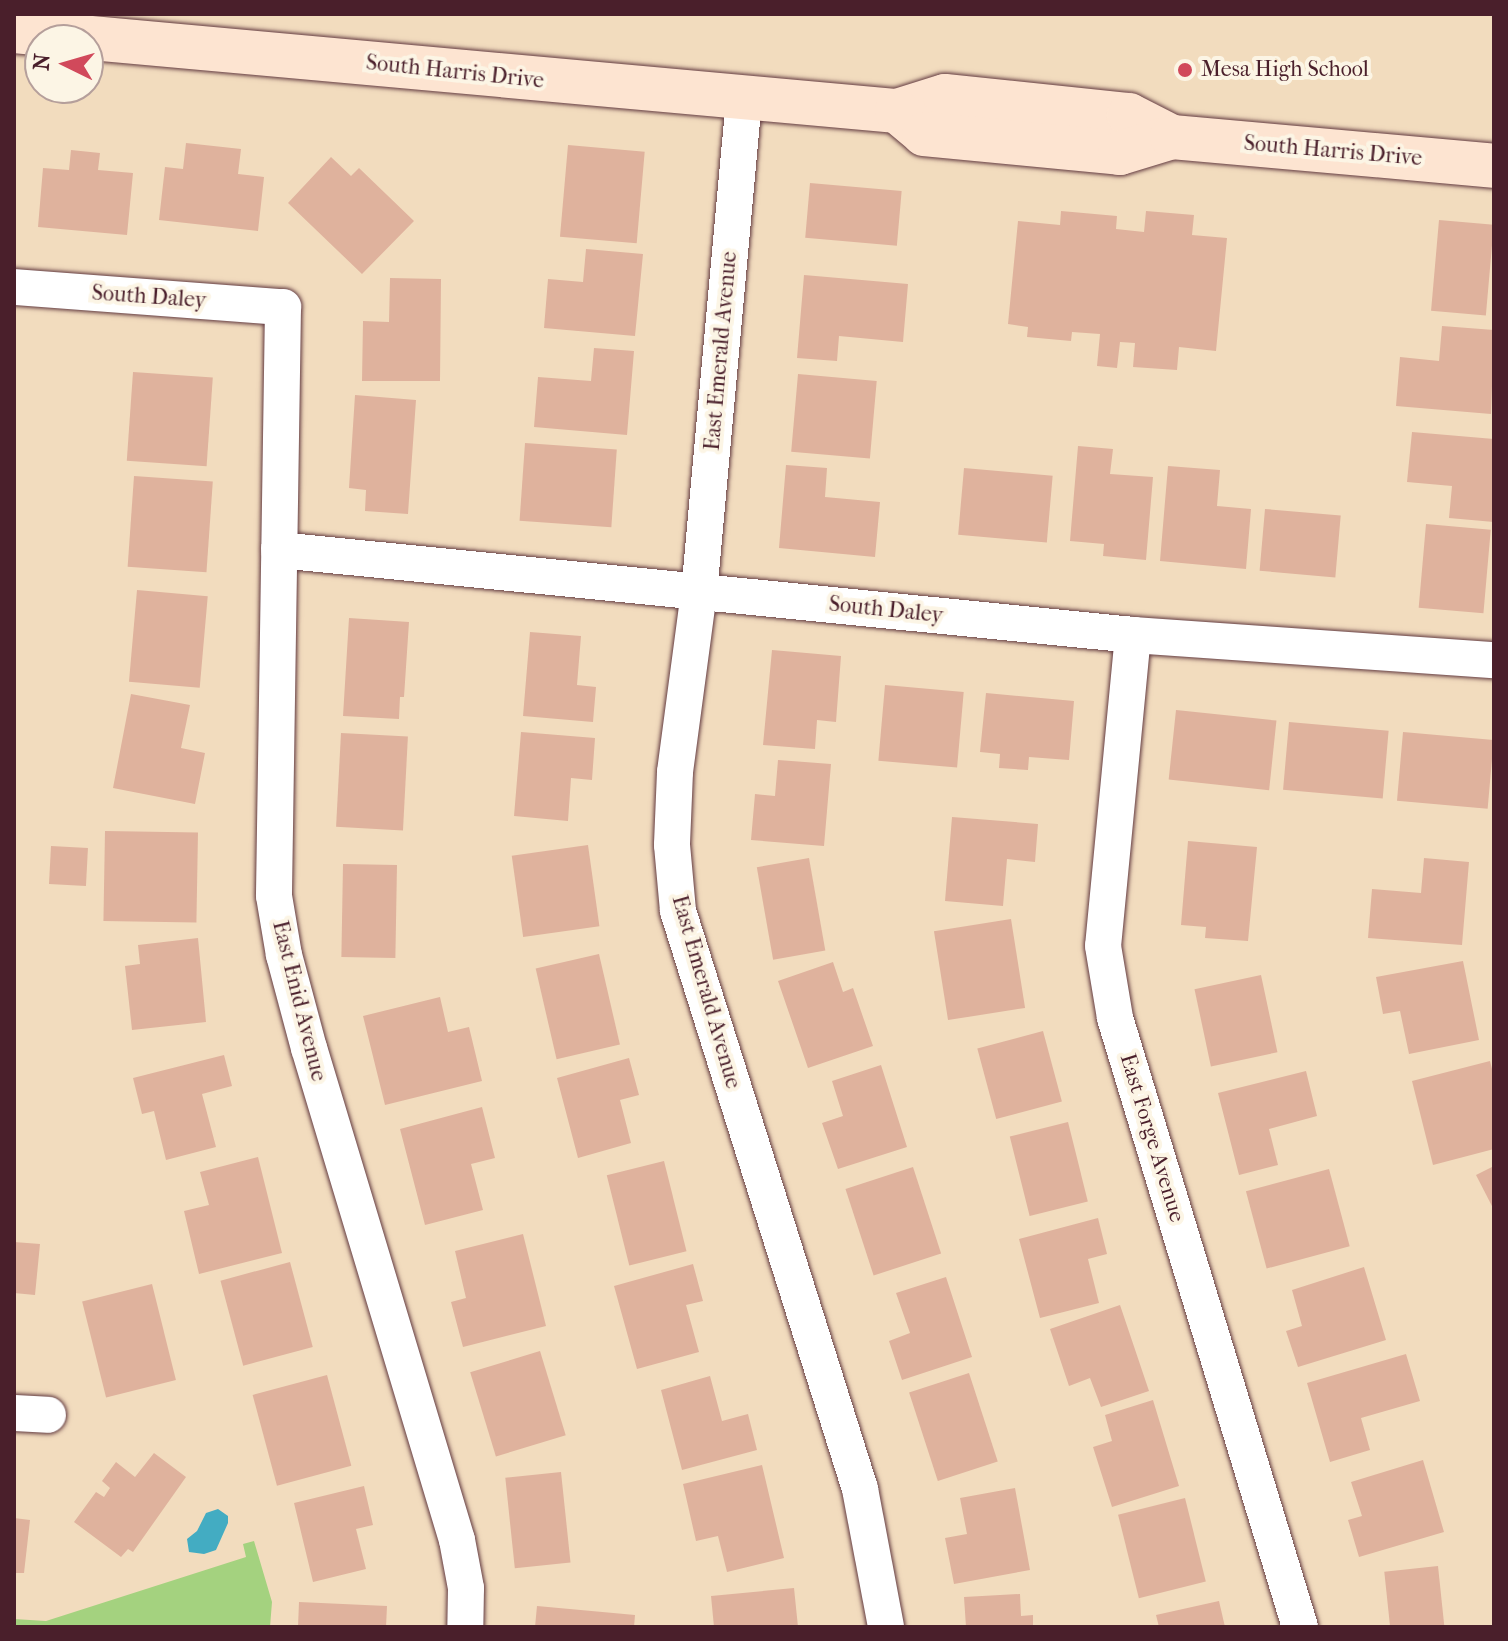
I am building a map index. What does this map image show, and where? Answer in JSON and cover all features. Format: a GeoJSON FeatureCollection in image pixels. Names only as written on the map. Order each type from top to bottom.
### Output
{"type":"FeatureCollection","features":[{"type":"Feature","properties":{"kind":"street","name":"South Harris Drive"},"geometry":{"type":"LineString","coordinates":[[14,31],[897,111],[924,134],[1120,153],[1172,137],[1494,166]]}},
{"type":"Feature","properties":{"kind":"street","name":"East Emerald Avenue"},"geometry":{"type":"LineString","coordinates":[[744,99],[699,592],[675,772],[672,845],[678,911],[860,1489],[886,1627]]}},
{"type":"Feature","properties":{"kind":"street","name":"South Daley"},"geometry":{"type":"LineString","coordinates":[[14,287],[283,307]]}},
{"type":"Feature","properties":{"kind":"street","name":"East Enid Avenue"},"geometry":{"type":"LineString","coordinates":[[283,307],[274,896],[309,1048],[457,1540],[466,1588],[465,1627]]}},
{"type":"Feature","properties":{"kind":"street","name":"South Daley"},"geometry":{"type":"LineString","coordinates":[[279,550],[1133,635],[1494,660]]}},
{"type":"Feature","properties":{"kind":"street","name":"East Forge Avenue"},"geometry":{"type":"LineString","coordinates":[[1133,635],[1103,946],[1113,1004],[1300,1627]]}},
{"type":"Feature","properties":{"kind":"green space"},"geometry":{"type":"Polygon","coordinates":[[[254,1541],[272,1602],[270,1627],[14,1627],[14,1619],[46,1621],[246,1557],[243,1544],[254,1541]]]}},
{"type":"Feature","properties":{"kind":"water"},"geometry":{"type":"Polygon","coordinates":[[[218,1509],[228,1516],[228,1523],[216,1550],[204,1554],[189,1552],[187,1539],[197,1531],[206,1513],[218,1509]]]}},
{"type":"Feature","properties":{"kind":"building"},"geometry":{"type":"Polygon","coordinates":[[[186,143],[241,149],[238,174],[264,177],[258,231],[159,220],[165,167],[183,169],[186,143]]]}},
{"type":"Feature","properties":{"kind":"building"},"geometry":{"type":"Polygon","coordinates":[[[568,145],[645,152],[637,243],[560,237],[568,145]]]}},
{"type":"Feature","properties":{"kind":"building"},"geometry":{"type":"Polygon","coordinates":[[[71,150],[100,153],[98,170],[133,173],[127,235],[38,227],[43,168],[69,170],[71,150]]]}},
{"type":"Feature","properties":{"kind":"building"},"geometry":{"type":"Polygon","coordinates":[[[331,157],[351,176],[359,168],[414,221],[362,274],[288,203],[331,157]]]}},
{"type":"Feature","properties":{"kind":"building"},"geometry":{"type":"Polygon","coordinates":[[[810,183],[902,191],[897,246],[805,238],[810,183]]]}},
{"type":"Feature","properties":{"kind":"building"},"geometry":{"type":"Polygon","coordinates":[[[1061,211],[1117,216],[1116,229],[1144,232],[1146,211],[1194,215],[1192,235],[1227,238],[1216,351],[1179,347],[1177,370],[1133,367],[1135,343],[1120,342],[1117,368],[1097,366],[1100,334],[1072,332],[1071,341],[1027,337],[1028,327],[1008,324],[1018,221],[1060,225],[1061,211]]]}},
{"type":"Feature","properties":{"kind":"building"},"geometry":{"type":"Polygon","coordinates":[[[1439,220],[1494,225],[1486,315],[1431,311],[1439,220]]]}},
{"type":"Feature","properties":{"kind":"building"},"geometry":{"type":"Polygon","coordinates":[[[586,249],[643,254],[635,336],[544,328],[548,279],[583,282],[586,249]]]}},
{"type":"Feature","properties":{"kind":"building"},"geometry":{"type":"Polygon","coordinates":[[[804,275],[908,284],[903,342],[839,336],[837,361],[797,358],[804,275]]]}},
{"type":"Feature","properties":{"kind":"building"},"geometry":{"type":"Polygon","coordinates":[[[390,278],[441,279],[440,381],[362,381],[363,321],[389,322],[390,278]]]}},
{"type":"Feature","properties":{"kind":"building"},"geometry":{"type":"Polygon","coordinates":[[[1442,326],[1494,330],[1491,414],[1396,406],[1400,357],[1439,361],[1442,326]]]}},
{"type":"Feature","properties":{"kind":"building"},"geometry":{"type":"Polygon","coordinates":[[[594,348],[634,351],[627,435],[534,427],[538,377],[591,381],[594,348]]]}},
{"type":"Feature","properties":{"kind":"building"},"geometry":{"type":"Polygon","coordinates":[[[133,372],[213,378],[207,466],[127,461],[133,372]]]}},
{"type":"Feature","properties":{"kind":"building"},"geometry":{"type":"Polygon","coordinates":[[[798,374],[877,381],[870,459],[791,452],[798,374]]]}},
{"type":"Feature","properties":{"kind":"building"},"geometry":{"type":"Polygon","coordinates":[[[355,395],[416,400],[408,514],[365,511],[366,490],[349,488],[355,395]]]}},
{"type":"Feature","properties":{"kind":"building"},"geometry":{"type":"Polygon","coordinates":[[[1412,432],[1494,439],[1494,522],[1449,518],[1452,486],[1407,482],[1412,432]]]}},
{"type":"Feature","properties":{"kind":"building"},"geometry":{"type":"Polygon","coordinates":[[[525,443],[617,449],[611,527],[520,521],[525,443]]]}},
{"type":"Feature","properties":{"kind":"building"},"geometry":{"type":"Polygon","coordinates":[[[1078,446],[1113,449],[1110,474],[1153,477],[1146,560],[1103,556],[1104,544],[1070,541],[1078,446]]]}},
{"type":"Feature","properties":{"kind":"building"},"geometry":{"type":"Polygon","coordinates":[[[786,465],[827,468],[825,497],[880,502],[875,557],[779,548],[786,465]]]}},
{"type":"Feature","properties":{"kind":"building"},"geometry":{"type":"Polygon","coordinates":[[[1168,466],[1220,470],[1217,506],[1251,509],[1246,569],[1160,561],[1168,466]]]}},
{"type":"Feature","properties":{"kind":"building"},"geometry":{"type":"Polygon","coordinates":[[[964,468],[1053,476],[1047,543],[958,535],[964,468]]]}},
{"type":"Feature","properties":{"kind":"building"},"geometry":{"type":"Polygon","coordinates":[[[134,476],[213,482],[206,572],[128,567],[134,476]]]}},
{"type":"Feature","properties":{"kind":"building"},"geometry":{"type":"Polygon","coordinates":[[[1265,509],[1341,516],[1335,577],[1260,571],[1265,509]]]}},
{"type":"Feature","properties":{"kind":"building"},"geometry":{"type":"Polygon","coordinates":[[[1426,524],[1491,530],[1483,613],[1419,608],[1426,524]]]}},
{"type":"Feature","properties":{"kind":"building"},"geometry":{"type":"Polygon","coordinates":[[[137,590],[208,596],[200,688],[129,682],[137,590]]]}},
{"type":"Feature","properties":{"kind":"building"},"geometry":{"type":"Polygon","coordinates":[[[349,618],[409,622],[404,697],[400,697],[399,719],[343,716],[349,618]]]}},
{"type":"Feature","properties":{"kind":"building"},"geometry":{"type":"Polygon","coordinates":[[[530,632],[581,636],[577,685],[596,687],[593,722],[523,716],[530,632]]]}},
{"type":"Feature","properties":{"kind":"building"},"geometry":{"type":"Polygon","coordinates":[[[772,650],[841,656],[836,722],[817,720],[815,749],[763,745],[772,650]]]}},
{"type":"Feature","properties":{"kind":"building"},"geometry":{"type":"Polygon","coordinates":[[[885,685],[964,692],[957,768],[878,761],[885,685]]]}},
{"type":"Feature","properties":{"kind":"building"},"geometry":{"type":"Polygon","coordinates":[[[986,693],[1074,701],[1069,760],[1029,757],[1028,770],[999,768],[1000,754],[980,752],[986,693]]]}},
{"type":"Feature","properties":{"kind":"building"},"geometry":{"type":"Polygon","coordinates":[[[131,694],[190,705],[181,748],[205,753],[195,804],[113,788],[131,694]]]}},
{"type":"Feature","properties":{"kind":"building"},"geometry":{"type":"Polygon","coordinates":[[[1176,710],[1276,721],[1269,790],[1169,780],[1176,710]]]}},
{"type":"Feature","properties":{"kind":"building"},"geometry":{"type":"Polygon","coordinates":[[[1289,722],[1389,731],[1383,798],[1283,790],[1289,722]]]}},
{"type":"Feature","properties":{"kind":"building"},"geometry":{"type":"Polygon","coordinates":[[[521,732],[595,738],[592,780],[571,778],[568,821],[514,816],[521,732]]]}},
{"type":"Feature","properties":{"kind":"building"},"geometry":{"type":"Polygon","coordinates":[[[1403,732],[1494,740],[1488,809],[1397,801],[1403,732]]]}},
{"type":"Feature","properties":{"kind":"building"},"geometry":{"type":"Polygon","coordinates":[[[341,733],[408,737],[403,830],[336,827],[341,733]]]}},
{"type":"Feature","properties":{"kind":"building"},"geometry":{"type":"Polygon","coordinates":[[[778,760],[831,764],[824,846],[751,840],[755,794],[775,796],[778,760]]]}},
{"type":"Feature","properties":{"kind":"building"},"geometry":{"type":"Polygon","coordinates":[[[952,817],[1038,824],[1035,862],[1007,859],[1003,906],[945,901],[952,817]]]}},
{"type":"Feature","properties":{"kind":"building"},"geometry":{"type":"Polygon","coordinates":[[[105,831],[198,833],[196,923],[103,921],[105,831]]]}},
{"type":"Feature","properties":{"kind":"building"},"geometry":{"type":"Polygon","coordinates":[[[1188,841],[1257,847],[1248,941],[1205,938],[1206,927],[1181,925],[1188,841]]]}},
{"type":"Feature","properties":{"kind":"building"},"geometry":{"type":"Polygon","coordinates":[[[588,845],[599,926],[523,937],[512,856],[588,845]]]}},
{"type":"Feature","properties":{"kind":"building"},"geometry":{"type":"Polygon","coordinates":[[[51,846],[88,848],[86,886],[49,884],[51,846]]]}},
{"type":"Feature","properties":{"kind":"building"},"geometry":{"type":"Polygon","coordinates":[[[809,858],[825,951],[773,960],[757,867],[809,858]]]}},
{"type":"Feature","properties":{"kind":"building"},"geometry":{"type":"Polygon","coordinates":[[[1424,858],[1469,862],[1462,945],[1368,938],[1372,889],[1421,893],[1424,858]]]}},
{"type":"Feature","properties":{"kind":"building"},"geometry":{"type":"Polygon","coordinates":[[[343,864],[397,865],[395,958],[341,957],[343,864]]]}},
{"type":"Feature","properties":{"kind":"building"},"geometry":{"type":"Polygon","coordinates":[[[1011,919],[1025,1008],[948,1020],[934,931],[1011,919]]]}},
{"type":"Feature","properties":{"kind":"building"},"geometry":{"type":"Polygon","coordinates":[[[198,938],[206,1022],[132,1030],[125,966],[140,964],[138,945],[198,938]]]}},
{"type":"Feature","properties":{"kind":"building"},"geometry":{"type":"Polygon","coordinates":[[[599,954],[620,1045],[557,1059],[536,969],[599,954]]]}},
{"type":"Feature","properties":{"kind":"building"},"geometry":{"type":"Polygon","coordinates":[[[1463,961],[1479,1040],[1409,1054],[1400,1011],[1383,1014],[1376,977],[1463,961]]]}},
{"type":"Feature","properties":{"kind":"building"},"geometry":{"type":"Polygon","coordinates":[[[833,962],[843,992],[853,988],[873,1046],[808,1068],[778,981],[833,962]]]}},
{"type":"Feature","properties":{"kind":"building"},"geometry":{"type":"Polygon","coordinates":[[[1261,975],[1277,1052],[1211,1066],[1194,989],[1261,975]]]}},
{"type":"Feature","properties":{"kind":"building"},"geometry":{"type":"Polygon","coordinates":[[[440,997],[448,1032],[469,1027],[482,1081],[385,1105],[363,1016],[440,997]]]}},
{"type":"Feature","properties":{"kind":"building"},"geometry":{"type":"Polygon","coordinates":[[[1043,1031],[1062,1102],[996,1119],[977,1049],[1043,1031]]]}},
{"type":"Feature","properties":{"kind":"building"},"geometry":{"type":"Polygon","coordinates":[[[224,1055],[232,1086],[202,1094],[216,1147],[166,1160],[154,1111],[142,1114],[133,1078],[224,1055]]]}},
{"type":"Feature","properties":{"kind":"building"},"geometry":{"type":"Polygon","coordinates":[[[629,1058],[639,1095],[620,1100],[631,1143],[578,1158],[557,1078],[629,1058]]]}},
{"type":"Feature","properties":{"kind":"building"},"geometry":{"type":"Polygon","coordinates":[[[1490,1061],[1494,1077],[1494,1149],[1433,1165],[1412,1081],[1490,1061]]]}},
{"type":"Feature","properties":{"kind":"building"},"geometry":{"type":"Polygon","coordinates":[[[881,1065],[907,1147],[838,1169],[822,1123],[843,1116],[832,1081],[881,1065]]]}},
{"type":"Feature","properties":{"kind":"building"},"geometry":{"type":"Polygon","coordinates":[[[1306,1071],[1317,1116],[1269,1129],[1278,1165],[1239,1175],[1218,1093],[1306,1071]]]}},
{"type":"Feature","properties":{"kind":"building"},"geometry":{"type":"Polygon","coordinates":[[[482,1107],[495,1158],[471,1164],[483,1210],[425,1225],[400,1129],[482,1107]]]}},
{"type":"Feature","properties":{"kind":"building"},"geometry":{"type":"Polygon","coordinates":[[[1068,1122],[1088,1202],[1030,1216],[1010,1137],[1068,1122]]]}},
{"type":"Feature","properties":{"kind":"building"},"geometry":{"type":"Polygon","coordinates":[[[258,1157],[282,1253],[199,1274],[184,1211],[209,1205],[200,1172],[258,1157]]]}},
{"type":"Feature","properties":{"kind":"building"},"geometry":{"type":"Polygon","coordinates":[[[664,1161],[686,1251],[629,1266],[607,1175],[664,1161]]]}},
{"type":"Feature","properties":{"kind":"building"},"geometry":{"type":"Polygon","coordinates":[[[1494,1166],[1494,1210],[1476,1175],[1494,1166]]]}},
{"type":"Feature","properties":{"kind":"building"},"geometry":{"type":"Polygon","coordinates":[[[913,1167],[941,1254],[874,1275],[845,1189],[913,1167]]]}},
{"type":"Feature","properties":{"kind":"building"},"geometry":{"type":"Polygon","coordinates":[[[1329,1169],[1350,1246],[1267,1269],[1246,1191],[1329,1169]]]}},
{"type":"Feature","properties":{"kind":"building"},"geometry":{"type":"Polygon","coordinates":[[[1098,1218],[1107,1254],[1088,1259],[1099,1303],[1040,1318],[1019,1239],[1098,1218]]]}},
{"type":"Feature","properties":{"kind":"building"},"geometry":{"type":"Polygon","coordinates":[[[523,1234],[546,1326],[463,1347],[451,1302],[466,1298],[455,1251],[523,1234]]]}},
{"type":"Feature","properties":{"kind":"building"},"geometry":{"type":"Polygon","coordinates":[[[14,1242],[40,1244],[35,1295],[14,1293],[14,1242]]]}},
{"type":"Feature","properties":{"kind":"building"},"geometry":{"type":"Polygon","coordinates":[[[290,1262],[313,1347],[243,1366],[220,1281],[290,1262]]]}},
{"type":"Feature","properties":{"kind":"building"},"geometry":{"type":"Polygon","coordinates":[[[693,1264],[703,1301],[686,1305],[699,1352],[637,1369],[614,1286],[693,1264]]]}},
{"type":"Feature","properties":{"kind":"building"},"geometry":{"type":"Polygon","coordinates":[[[1364,1267],[1386,1340],[1298,1367],[1286,1331],[1302,1326],[1292,1290],[1364,1267]]]}},
{"type":"Feature","properties":{"kind":"building"},"geometry":{"type":"Polygon","coordinates":[[[946,1277],[972,1357],[902,1380],[889,1341],[910,1333],[896,1293],[946,1277]]]}},
{"type":"Feature","properties":{"kind":"building"},"geometry":{"type":"Polygon","coordinates":[[[152,1284],[176,1380],[106,1397],[82,1301],[152,1284]]]}},
{"type":"Feature","properties":{"kind":"building"},"geometry":{"type":"Polygon","coordinates":[[[1120,1305],[1149,1391],[1101,1407],[1090,1378],[1069,1386],[1050,1329],[1120,1305]]]}},
{"type":"Feature","properties":{"kind":"building"},"geometry":{"type":"Polygon","coordinates":[[[540,1351],[566,1435],[496,1456],[470,1372],[540,1351]]]}},
{"type":"Feature","properties":{"kind":"building"},"geometry":{"type":"Polygon","coordinates":[[[1406,1354],[1420,1401],[1361,1418],[1370,1450],[1330,1462],[1307,1383],[1406,1354]]]}},
{"type":"Feature","properties":{"kind":"building"},"geometry":{"type":"Polygon","coordinates":[[[969,1373],[998,1461],[938,1481],[909,1392],[969,1373]]]}},
{"type":"Feature","properties":{"kind":"building"},"geometry":{"type":"Polygon","coordinates":[[[327,1375],[351,1466],[277,1486],[253,1395],[327,1375]]]}},
{"type":"Feature","properties":{"kind":"building"},"geometry":{"type":"Polygon","coordinates":[[[710,1376],[722,1421],[748,1414],[757,1450],[682,1470],[661,1390],[710,1376]]]}},
{"type":"Feature","properties":{"kind":"building"},"geometry":{"type":"Polygon","coordinates":[[[1153,1400],[1179,1486],[1112,1507],[1093,1447],[1112,1441],[1105,1415],[1153,1400]]]}},
{"type":"Feature","properties":{"kind":"building"},"geometry":{"type":"Polygon","coordinates":[[[154,1453],[186,1477],[133,1552],[128,1549],[121,1557],[74,1522],[96,1492],[104,1497],[110,1488],[102,1481],[116,1462],[135,1477],[154,1453]]]}},
{"type":"Feature","properties":{"kind":"building"},"geometry":{"type":"Polygon","coordinates":[[[1423,1460],[1444,1532],[1359,1557],[1348,1520],[1362,1516],[1351,1482],[1423,1460]]]}},
{"type":"Feature","properties":{"kind":"building"},"geometry":{"type":"Polygon","coordinates":[[[762,1465],[784,1558],[727,1572],[718,1536],[696,1541],[683,1484],[762,1465]]]}},
{"type":"Feature","properties":{"kind":"building"},"geometry":{"type":"Polygon","coordinates":[[[561,1472],[571,1563],[515,1568],[505,1478],[561,1472]]]}},
{"type":"Feature","properties":{"kind":"building"},"geometry":{"type":"Polygon","coordinates":[[[364,1486],[373,1525],[356,1529],[366,1569],[313,1582],[294,1503],[364,1486]]]}},
{"type":"Feature","properties":{"kind":"building"},"geometry":{"type":"Polygon","coordinates":[[[1015,1488],[1030,1570],[954,1584],[945,1538],[967,1534],[960,1498],[1015,1488]]]}},
{"type":"Feature","properties":{"kind":"building"},"geometry":{"type":"Polygon","coordinates":[[[1185,1498],[1206,1581],[1139,1598],[1118,1515],[1185,1498]]]}},
{"type":"Feature","properties":{"kind":"building"},"geometry":{"type":"Polygon","coordinates":[[[14,1518],[30,1520],[24,1573],[14,1573],[14,1518]]]}},
{"type":"Feature","properties":{"kind":"building"},"geometry":{"type":"Polygon","coordinates":[[[1438,1566],[1444,1627],[1390,1627],[1384,1572],[1438,1566]]]}},
{"type":"Feature","properties":{"kind":"building"},"geometry":{"type":"Polygon","coordinates":[[[794,1588],[798,1627],[714,1627],[711,1596],[794,1588]]]}},
{"type":"Feature","properties":{"kind":"building"},"geometry":{"type":"Polygon","coordinates":[[[1020,1594],[1021,1616],[1033,1615],[1033,1627],[966,1627],[964,1597],[1020,1594]]]}},
{"type":"Feature","properties":{"kind":"building"},"geometry":{"type":"Polygon","coordinates":[[[1219,1601],[1225,1627],[1159,1627],[1156,1615],[1219,1601]]]}},
{"type":"Feature","properties":{"kind":"building"},"geometry":{"type":"Polygon","coordinates":[[[299,1602],[387,1606],[386,1627],[298,1627],[299,1602]]]}},
{"type":"Feature","properties":{"kind":"building"},"geometry":{"type":"Polygon","coordinates":[[[537,1606],[635,1615],[634,1627],[535,1627],[537,1606]]]}},
{"type":"Feature","properties":{"kind":"place","name":"Mesa High School"},"geometry":{"type":"Point","coordinates":[1185,70]}}]}
